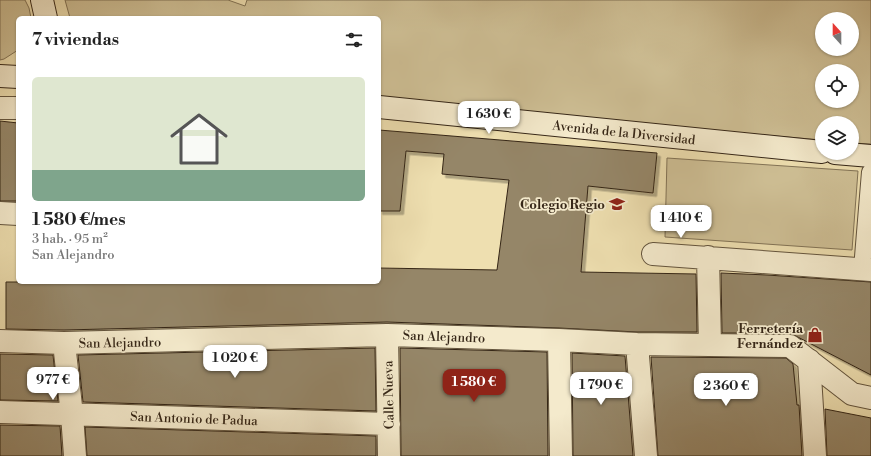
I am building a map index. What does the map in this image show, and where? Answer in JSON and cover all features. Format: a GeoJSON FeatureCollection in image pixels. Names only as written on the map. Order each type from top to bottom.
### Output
{"type":"FeatureCollection","features":[{"type":"Feature","properties":{"kind":"street"},"geometry":{"type":"LineString","coordinates":[[42,0],[46,16]]}},
{"type":"Feature","properties":{"kind":"street","name":"Avenida de la Diversidad"},"geometry":{"type":"LineString","coordinates":[[381,107],[815,151]]}},
{"type":"Feature","properties":{"kind":"street"},"geometry":{"type":"LineString","coordinates":[[0,108],[16,108]]}},
{"type":"Feature","properties":{"kind":"street"},"geometry":{"type":"LineString","coordinates":[[653,254],[867,270],[870,164],[857,160]]}},
{"type":"Feature","properties":{"kind":"street"},"geometry":{"type":"LineString","coordinates":[[0,213],[16,214]]}},
{"type":"Feature","properties":{"kind":"street"},"geometry":{"type":"LineString","coordinates":[[708,257],[710,345]]}},
{"type":"Feature","properties":{"kind":"street","name":"San Alejandro"},"geometry":{"type":"LineString","coordinates":[[0,340],[64,343],[387,335],[637,344],[790,346],[852,394],[871,398]]}},
{"type":"Feature","properties":{"kind":"street","name":"Calle Nueva"},"geometry":{"type":"LineString","coordinates":[[387,335],[389,456]]}},
{"type":"Feature","properties":{"kind":"street"},"geometry":{"type":"LineString","coordinates":[[559,340],[561,456]]}},
{"type":"Feature","properties":{"kind":"street"},"geometry":{"type":"LineString","coordinates":[[64,343],[72,415],[74,456]]}},
{"type":"Feature","properties":{"kind":"street"},"geometry":{"type":"LineString","coordinates":[[637,344],[646,456]]}},
{"type":"Feature","properties":{"kind":"street"},"geometry":{"type":"LineString","coordinates":[[809,360],[815,456]]}},
{"type":"Feature","properties":{"kind":"street","name":"San Antonio de Padua"},"geometry":{"type":"LineString","coordinates":[[0,412],[388,424]]}},
{"type":"Feature","properties":{"kind":"shaded area"},"geometry":{"type":"Polygon","coordinates":[[[0,0],[25,0],[31,16],[16,16],[16,51],[0,60],[0,0]]]}},
{"type":"Feature","properties":{"kind":"shaded area"},"geometry":{"type":"Polygon","coordinates":[[[65,0],[228,0],[245,6],[247,0],[871,0],[871,144],[859,143],[859,116],[815,116],[815,139],[635,124],[381,98],[381,16],[69,16],[65,0]]]}},
{"type":"Feature","properties":{"kind":"shaded area"},"geometry":{"type":"Polygon","coordinates":[[[667,158],[858,171],[852,250],[665,237],[667,158]]]}},
{"type":"Feature","properties":{"kind":"building"},"geometry":{"type":"Polygon","coordinates":[[[0,121],[16,123],[16,201],[0,201],[0,121]]]}},
{"type":"Feature","properties":{"kind":"building"},"geometry":{"type":"Polygon","coordinates":[[[381,130],[657,153],[653,193],[588,186],[581,272],[696,274],[697,332],[637,332],[387,322],[64,330],[6,329],[6,282],[16,282],[16,284],[381,284],[381,268],[497,270],[509,180],[442,174],[444,154],[406,151],[400,211],[381,211],[381,130]]]}},
{"type":"Feature","properties":{"kind":"building"},"geometry":{"type":"Polygon","coordinates":[[[721,273],[871,282],[871,375],[790,333],[722,333],[721,273]]]}},
{"type":"Feature","properties":{"kind":"building"},"geometry":{"type":"Polygon","coordinates":[[[375,348],[376,411],[83,402],[78,355],[375,348]]]}},
{"type":"Feature","properties":{"kind":"building"},"geometry":{"type":"Polygon","coordinates":[[[400,348],[547,352],[548,456],[401,456],[400,348]]]}},
{"type":"Feature","properties":{"kind":"building"},"geometry":{"type":"Polygon","coordinates":[[[572,353],[625,356],[633,456],[573,456],[572,353]]]}},
{"type":"Feature","properties":{"kind":"building"},"geometry":{"type":"Polygon","coordinates":[[[0,354],[53,355],[58,401],[0,400],[0,354]]]}},
{"type":"Feature","properties":{"kind":"building"},"geometry":{"type":"Polygon","coordinates":[[[651,357],[786,358],[793,364],[797,405],[799,405],[802,456],[658,456],[651,357]]]}},
{"type":"Feature","properties":{"kind":"building"},"geometry":{"type":"Polygon","coordinates":[[[825,409],[871,418],[871,456],[827,456],[825,409]]]}},
{"type":"Feature","properties":{"kind":"building"},"geometry":{"type":"Polygon","coordinates":[[[0,425],[60,426],[62,456],[0,456],[0,425]]]}},
{"type":"Feature","properties":{"kind":"building"},"geometry":{"type":"Polygon","coordinates":[[[85,427],[376,436],[376,456],[87,456],[85,427]]]}},
{"type":"Feature","properties":{"kind":"place","name":"Colegio Regio"},"geometry":{"type":"Point","coordinates":[617,204]}},
{"type":"Feature","properties":{"kind":"place","name":"Ferretería Fernández"},"geometry":{"type":"Point","coordinates":[815,335]}}]}
